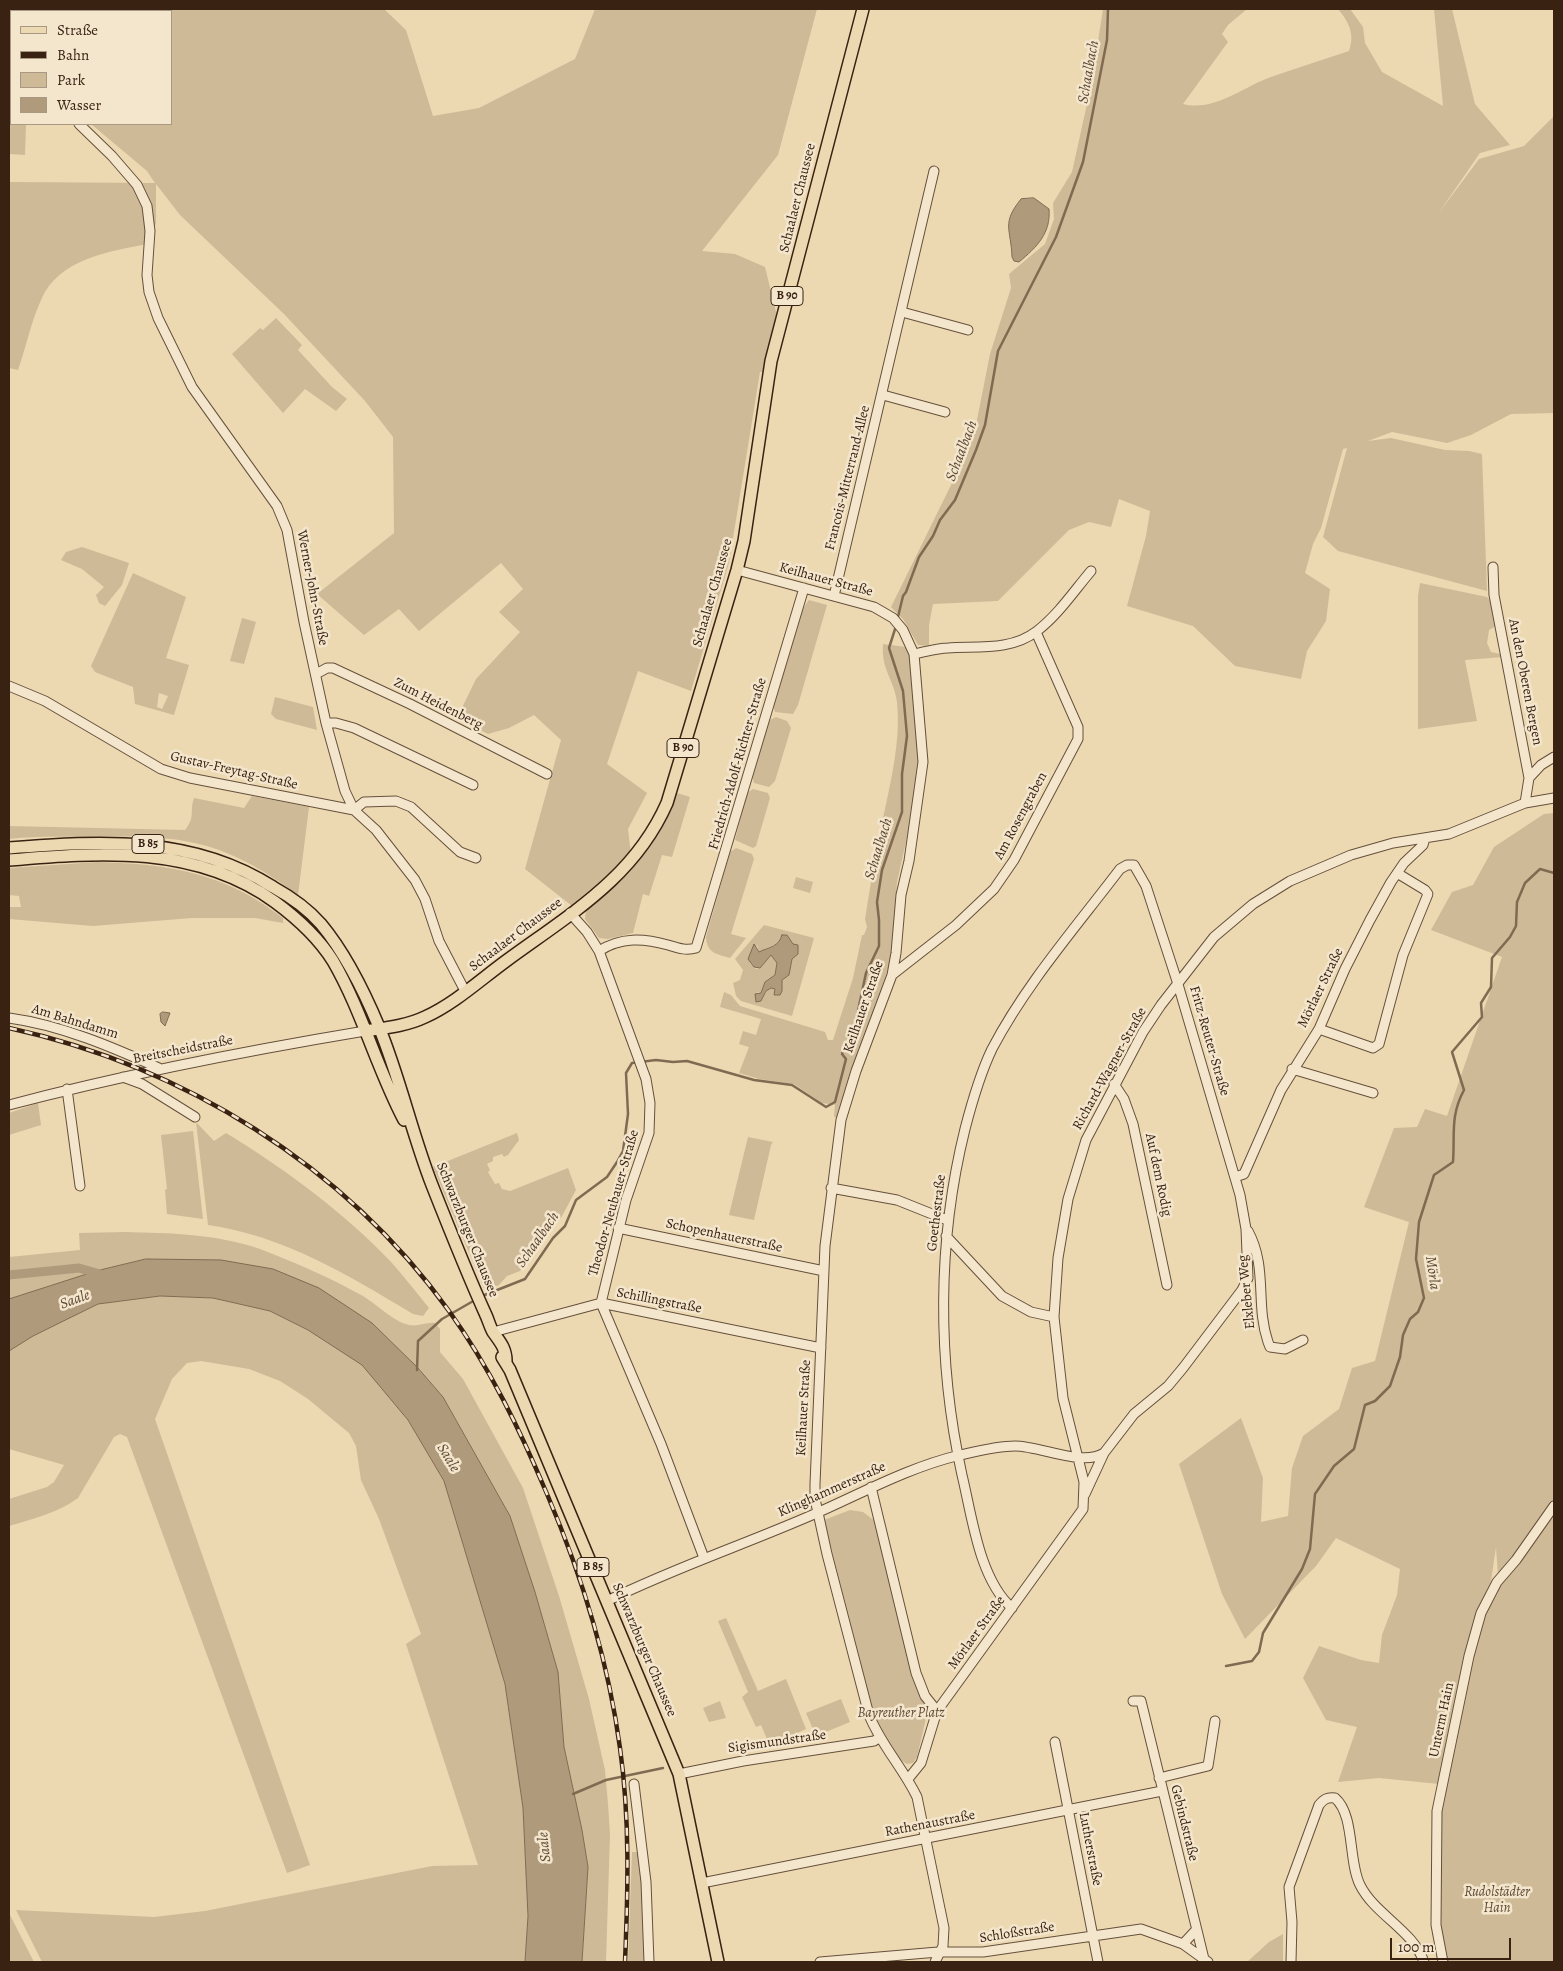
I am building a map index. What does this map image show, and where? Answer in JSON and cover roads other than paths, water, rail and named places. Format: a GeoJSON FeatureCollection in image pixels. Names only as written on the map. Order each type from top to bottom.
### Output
{"type":"FeatureCollection","features":[{"type":"Feature","properties":{"kind":"main road","name":"Schaalaer Chaussee"},"geometry":{"type":"LineString","coordinates":[[365,1032],[424,1018],[465,991],[623,871],[643,846],[658,821],[667,802],[737,570],[744,541],[774,348],[863,9]]}},
{"type":"Feature","properties":{"kind":"main road","name":"B 85"},"geometry":{"type":"LineString","coordinates":[[9,848],[71,843],[143,844],[199,853],[252,874],[294,900],[320,923],[349,966],[380,1029]]}},
{"type":"Feature","properties":{"kind":"main road","name":"B 85"},"geometry":{"type":"LineString","coordinates":[[9,860],[72,855],[135,855],[194,864],[235,879],[271,899],[312,933],[333,963],[365,1032]]}},
{"type":"Feature","properties":{"kind":"main road","name":"Schwarzburger Chaussee"},"geometry":{"type":"LineString","coordinates":[[380,1029],[414,1139],[480,1303],[493,1332],[501,1341],[506,1361],[679,1774],[718,1962]]}},
{"type":"Feature","properties":{"kind":"main road","name":"Schwarzburger Chaussee"},"geometry":{"type":"LineString","coordinates":[[365,1032],[382,1076],[414,1139]]}},
{"type":"Feature","properties":{"kind":"street","name":"Werner-John-Straße"},"geometry":{"type":"LineString","coordinates":[[80,125],[137,184],[147,206],[150,232],[147,275],[149,292],[158,318],[192,387],[277,506],[287,530],[326,723],[345,791],[354,810],[376,830],[415,880],[425,899],[439,941],[465,991]]}},
{"type":"Feature","properties":{"kind":"street","name":"Francois-Mitterrand-Allee"},"geometry":{"type":"LineString","coordinates":[[834,596],[883,395],[934,171]]}},
{"type":"Feature","properties":{"kind":"street"},"geometry":{"type":"LineString","coordinates":[[902,312],[968,330]]}},
{"type":"Feature","properties":{"kind":"street","name":"Francois-Mitterrand-Allee"},"geometry":{"type":"LineString","coordinates":[[883,395],[945,412]]}},
{"type":"Feature","properties":{"kind":"street","name":"An den Oberen Bergen"},"geometry":{"type":"LineString","coordinates":[[1493,567],[1494,595],[1529,778],[1525,802]]}},
{"type":"Feature","properties":{"kind":"street","name":"Keilhauer Straße"},"geometry":{"type":"LineString","coordinates":[[737,570],[874,607],[893,618],[903,630],[914,654],[923,762],[909,861],[901,895],[896,953],[892,975],[856,1071],[841,1120],[831,1188],[824,1271],[814,1484],[818,1512]]}},
{"type":"Feature","properties":{"kind":"street"},"geometry":{"type":"LineString","coordinates":[[914,654],[948,648],[996,646],[1036,632],[1049,620],[1091,571]]}},
{"type":"Feature","properties":{"kind":"street","name":"Friedrich-Adolf-Richter-Straße"},"geometry":{"type":"LineString","coordinates":[[599,951],[611,943],[635,939],[649,940],[687,950],[696,948],[804,588]]}},
{"type":"Feature","properties":{"kind":"street","name":"Am Rosengraben"},"geometry":{"type":"LineString","coordinates":[[892,975],[956,925],[994,889],[1014,860],[1078,739],[1079,731],[1036,632]]}},
{"type":"Feature","properties":{"kind":"street","name":"Zum Heidenberg"},"geometry":{"type":"LineString","coordinates":[[316,674],[327,668],[333,668],[410,704],[547,774]]}},
{"type":"Feature","properties":{"kind":"street","name":"Gustav-Freytag-Straße"},"geometry":{"type":"LineString","coordinates":[[9,686],[45,701],[161,769],[190,778],[354,810]]}},
{"type":"Feature","properties":{"kind":"street"},"geometry":{"type":"LineString","coordinates":[[326,723],[336,722],[354,728],[472,784]]}},
{"type":"Feature","properties":{"kind":"street"},"geometry":{"type":"LineString","coordinates":[[1529,778],[1541,765],[1554,757]]}},
{"type":"Feature","properties":{"kind":"street","name":"Richard-Wagner-Straße"},"geometry":{"type":"LineString","coordinates":[[1083,1509],[1085,1494],[1063,1398],[1054,1317],[1058,1258],[1071,1185],[1086,1140],[1143,1032],[1177,981],[1224,928],[1253,904],[1290,881],[1351,855],[1393,843],[1456,831],[1525,802],[1554,798]]}},
{"type":"Feature","properties":{"kind":"street"},"geometry":{"type":"LineString","coordinates":[[354,810],[364,802],[374,800],[402,803],[411,807],[460,852],[476,858]]}},
{"type":"Feature","properties":{"kind":"street","name":"Mörlaer Straße"},"geometry":{"type":"LineString","coordinates":[[1235,1177],[1244,1174],[1281,1090],[1292,1069],[1319,1029],[1345,969],[1397,873],[1423,845],[1425,838]]}},
{"type":"Feature","properties":{"kind":"street","name":"Fritz-Reuter-Straße"},"geometry":{"type":"LineString","coordinates":[[1134,865],[1146,886],[1177,981],[1235,1177],[1246,1229]]}},
{"type":"Feature","properties":{"kind":"street","name":"Goethestraße"},"geometry":{"type":"LineString","coordinates":[[1012,1608],[1001,1596],[989,1574],[976,1537],[958,1456],[945,1368],[943,1286],[947,1220],[968,1117],[991,1051],[1012,1013],[1070,933],[1120,869],[1134,865]]}},
{"type":"Feature","properties":{"kind":"street"},"geometry":{"type":"LineString","coordinates":[[1319,1029],[1373,1048],[1379,1044],[1403,955],[1428,894],[1426,890],[1397,873]]}},
{"type":"Feature","properties":{"kind":"street","name":"Theodor-Neubauer-Straße"},"geometry":{"type":"LineString","coordinates":[[570,913],[587,932],[599,951],[649,1090],[648,1132],[618,1228],[601,1303]]}},
{"type":"Feature","properties":{"kind":"street","name":"Am Bahndamm"},"geometry":{"type":"LineString","coordinates":[[9,1018],[28,1020],[121,1050],[159,1068]]}},
{"type":"Feature","properties":{"kind":"street","name":"Breitscheidstraße"},"geometry":{"type":"LineString","coordinates":[[9,1105],[67,1089],[159,1068],[304,1041],[365,1032]]}},
{"type":"Feature","properties":{"kind":"street"},"geometry":{"type":"LineString","coordinates":[[1292,1069],[1373,1094]]}},
{"type":"Feature","properties":{"kind":"street"},"geometry":{"type":"LineString","coordinates":[[123,1077],[142,1084],[195,1117]]}},
{"type":"Feature","properties":{"kind":"street","name":"Auf dem Rodig"},"geometry":{"type":"LineString","coordinates":[[1114,1084],[1124,1099],[1133,1124],[1164,1279]]}},
{"type":"Feature","properties":{"kind":"street"},"geometry":{"type":"LineString","coordinates":[[67,1089],[80,1186]]}},
{"type":"Feature","properties":{"kind":"street"},"geometry":{"type":"LineString","coordinates":[[831,1188],[898,1200],[947,1220]]}},
{"type":"Feature","properties":{"kind":"street","name":"Schopenhauerstraße"},"geometry":{"type":"LineString","coordinates":[[618,1228],[824,1271]]}},
{"type":"Feature","properties":{"kind":"street"},"geometry":{"type":"LineString","coordinates":[[1085,1494],[1104,1453],[1134,1414],[1168,1386],[1242,1290],[1248,1278],[1246,1229]]}},
{"type":"Feature","properties":{"kind":"street","name":"Elxleber Weg"},"geometry":{"type":"LineString","coordinates":[[1246,1229],[1259,1256],[1260,1295],[1270,1348],[1285,1349],[1303,1340]]}},
{"type":"Feature","properties":{"kind":"street"},"geometry":{"type":"LineString","coordinates":[[946,1236],[1002,1296],[1031,1312],[1054,1317]]}},
{"type":"Feature","properties":{"kind":"street"},"geometry":{"type":"LineString","coordinates":[[601,1303],[664,1452],[704,1558]]}},
{"type":"Feature","properties":{"kind":"street","name":"Schillingstraße"},"geometry":{"type":"LineString","coordinates":[[493,1332],[601,1303],[821,1348]]}},
{"type":"Feature","properties":{"kind":"street","name":"Klinghammerstraße"},"geometry":{"type":"LineString","coordinates":[[607,1601],[704,1558],[818,1512],[871,1487],[926,1465],[958,1456],[1014,1446],[1036,1448],[1077,1457]]}},
{"type":"Feature","properties":{"kind":"street"},"geometry":{"type":"LineString","coordinates":[[1077,1457],[1093,1458],[1104,1453]]}},
{"type":"Feature","properties":{"kind":"street"},"geometry":{"type":"LineString","coordinates":[[871,1487],[916,1673],[925,1696],[938,1711]]}},
{"type":"Feature","properties":{"kind":"street","name":"Unterm Hain"},"geometry":{"type":"LineString","coordinates":[[1443,1962],[1436,1925],[1437,1811],[1469,1656],[1481,1612],[1497,1582],[1516,1560],[1554,1506]]}},
{"type":"Feature","properties":{"kind":"street","name":"Mörlaer Straße"},"geometry":{"type":"LineString","coordinates":[[908,1779],[921,1763],[938,1711],[1083,1509]]}},
{"type":"Feature","properties":{"kind":"street"},"geometry":{"type":"LineString","coordinates":[[818,1512],[869,1716],[879,1738],[908,1779],[917,1797],[944,1928],[944,1939],[935,1962]]}},
{"type":"Feature","properties":{"kind":"street","name":"Gebindstraße"},"geometry":{"type":"LineString","coordinates":[[1133,1700],[1141,1701],[1196,1930],[1206,1961]]}},
{"type":"Feature","properties":{"kind":"street"},"geometry":{"type":"LineString","coordinates":[[1159,1778],[1211,1768],[1215,1721]]}},
{"type":"Feature","properties":{"kind":"street","name":"Sigismundstraße"},"geometry":{"type":"LineString","coordinates":[[679,1774],[744,1760],[874,1741],[879,1738]]}},
{"type":"Feature","properties":{"kind":"street","name":"Lutherstraße"},"geometry":{"type":"LineString","coordinates":[[1055,1742],[1098,1962]]}},
{"type":"Feature","properties":{"kind":"street"},"geometry":{"type":"LineString","coordinates":[[634,1784],[646,1882],[649,1962]]}},
{"type":"Feature","properties":{"kind":"street","name":"Rathenaustraße"},"geometry":{"type":"LineString","coordinates":[[702,1883],[1162,1791]]}},
{"type":"Feature","properties":{"kind":"street"},"geometry":{"type":"LineString","coordinates":[[1291,1962],[1292,1922],[1289,1894],[1291,1877],[1319,1805],[1323,1799],[1331,1797],[1335,1798],[1344,1809],[1355,1870],[1361,1886],[1375,1904],[1415,1945],[1424,1962]]}},
{"type":"Feature","properties":{"kind":"street","name":"Schloßstraße"},"geometry":{"type":"LineString","coordinates":[[820,1962],[938,1952],[971,1958],[1092,1935],[1141,1928],[1183,1944],[1206,1961]]}},
{"type":"Feature","properties":{"kind":"street"},"geometry":{"type":"LineString","coordinates":[[1183,1944],[1196,1930]]}},
{"type":"Feature","properties":{"kind":"water"},"geometry":{"type":"Polygon","coordinates":[[[1034,198],[1049,209],[1048,225],[1042,239],[1032,251],[1019,262],[1014,261],[1009,221],[1021,199],[1034,198]]]}},
{"type":"Feature","properties":{"kind":"water"},"geometry":{"type":"Polygon","coordinates":[[[782,935],[787,935],[793,944],[798,945],[798,954],[792,959],[789,975],[782,980],[780,995],[774,995],[775,989],[771,988],[766,991],[761,1001],[756,1002],[755,994],[761,993],[765,982],[775,975],[777,963],[771,955],[760,968],[754,967],[748,959],[754,944],[759,952],[779,942],[782,935]]]}},
{"type":"Feature","properties":{"kind":"water"},"geometry":{"type":"Polygon","coordinates":[[[163,1012],[170,1013],[165,1026],[161,1022],[160,1014],[163,1012]]]}},
{"type":"Feature","properties":{"kind":"water","name":"Saale"},"geometry":{"type":"Polygon","coordinates":[[[146,1259],[221,1260],[273,1269],[319,1288],[372,1323],[417,1367],[443,1397],[510,1516],[535,1592],[558,1672],[564,1747],[588,1867],[582,1962],[525,1962],[528,1916],[523,1808],[505,1684],[444,1481],[408,1420],[362,1365],[308,1330],[270,1311],[213,1298],[160,1296],[98,1304],[33,1336],[9,1351],[9,1299],[96,1271],[146,1259]]]}},
{"type":"Feature","properties":{"kind":"waterway","name":"Schaalbach"},"geometry":{"type":"LineString","coordinates":[[897,621],[903,596],[919,557],[933,536],[940,520],[955,500],[976,450],[985,425],[998,351],[1056,237],[1083,162],[1107,40],[1108,9]]}},
{"type":"Feature","properties":{"kind":"waterway","name":"Schaalbach"},"geometry":{"type":"LineString","coordinates":[[482,1296],[525,1279],[553,1238],[565,1226],[576,1200],[607,1177],[617,1162],[623,1151],[628,1114],[626,1073],[632,1063],[656,1060],[687,1061],[754,1080],[792,1085],[826,1107],[835,1102],[846,1059],[842,1054],[845,1047],[851,1044],[866,973],[879,946],[877,902],[882,870],[902,812],[902,774],[907,736],[903,691],[889,648],[896,626]]}},
{"type":"Feature","properties":{"kind":"waterway","name":"Mörla"},"geometry":{"type":"LineString","coordinates":[[1226,1666],[1252,1661],[1259,1652],[1263,1633],[1302,1569],[1310,1549],[1315,1494],[1334,1466],[1354,1449],[1365,1405],[1375,1401],[1390,1386],[1400,1357],[1403,1335],[1410,1319],[1418,1312],[1424,1298],[1416,1259],[1419,1222],[1434,1175],[1453,1162],[1455,1117],[1464,1090],[1452,1052],[1482,1017],[1481,1003],[1491,987],[1492,958],[1510,937],[1516,926],[1517,902],[1525,883],[1540,869],[1554,873]]}},
{"type":"Feature","properties":{"kind":"waterway"},"geometry":{"type":"LineString","coordinates":[[9,1275],[79,1268],[107,1276]]}},
{"type":"Feature","properties":{"kind":"waterway","name":"Schaalbach"},"geometry":{"type":"LineString","coordinates":[[417,1370],[418,1341],[442,1319],[475,1300]]}},
{"type":"Feature","properties":{"kind":"waterway"},"geometry":{"type":"LineString","coordinates":[[573,1794],[606,1780],[663,1768]]}},
{"type":"Feature","properties":{"kind":"railway"},"geometry":{"type":"LineString","coordinates":[[9,1028],[74,1045],[136,1068],[197,1096],[255,1129],[310,1167],[360,1211],[407,1258],[464,1333],[491,1377],[537,1470],[560,1525],[582,1587],[601,1650],[615,1715],[623,1775],[627,1828],[625,1962]]}},
{"type":"Feature","properties":{"kind":"park label","name":"Bayreuther Platz"},"geometry":{"type":"Point","coordinates":[901,1714]}},
{"type":"Feature","properties":{"kind":"park label","name":"Rudolstädter Hain"},"geometry":{"type":"Point","coordinates":[1497,1902]}}]}
